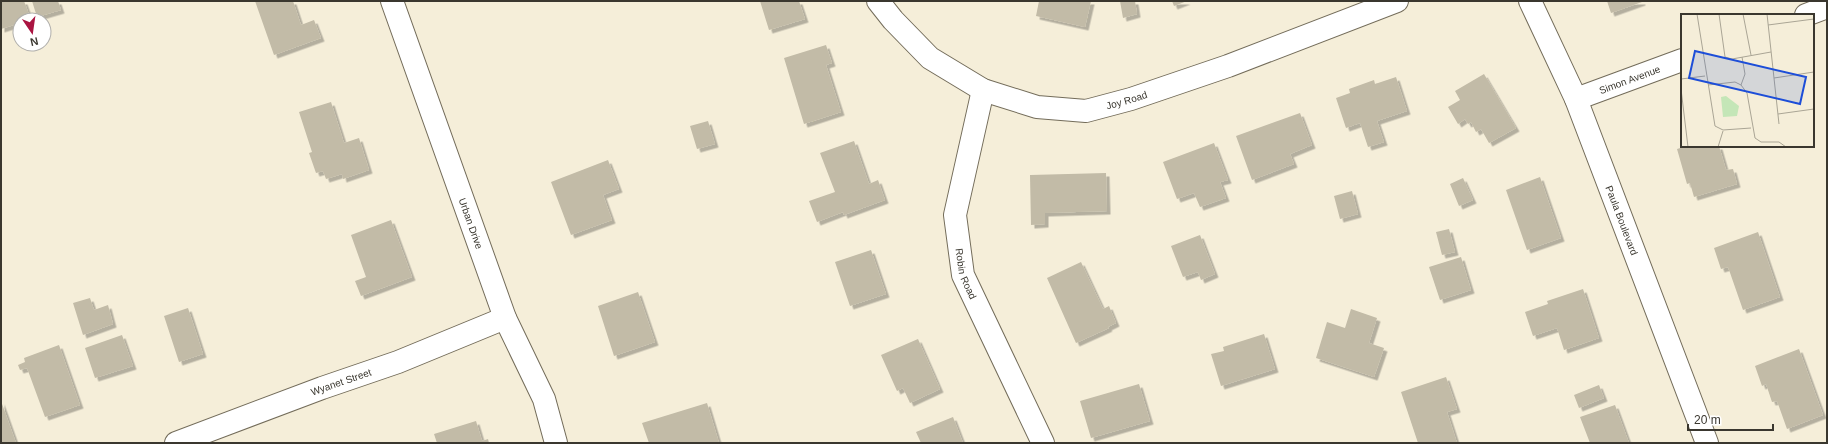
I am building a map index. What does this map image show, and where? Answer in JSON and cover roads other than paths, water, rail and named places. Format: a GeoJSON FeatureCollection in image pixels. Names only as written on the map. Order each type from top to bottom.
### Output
{"type":"FeatureCollection","features":[{"type":"Feature","properties":{"kind":"street","name":"Urban Drive"},"geometry":{"type":"LineString","coordinates":[[392,1],[506,318],[544,399],[556,443]]}},
{"type":"Feature","properties":{"kind":"street","name":"Joy Road"},"geometry":{"type":"LineString","coordinates":[[878,1],[893,20],[930,58],[983,90],[1037,107],[1086,111],[1131,99],[1228,66],[1397,1]]}},
{"type":"Feature","properties":{"kind":"street","name":"Paula Boulevard"},"geometry":{"type":"LineString","coordinates":[[1530,1],[1576,99],[1707,443]]}},
{"type":"Feature","properties":{"kind":"street"},"geometry":{"type":"LineString","coordinates":[[1809,14],[1827,7]]}},
{"type":"Feature","properties":{"kind":"street","name":"Simon Avenue"},"geometry":{"type":"LineString","coordinates":[[1576,99],[1681,60]]}},
{"type":"Feature","properties":{"kind":"street","name":"Robin Road"},"geometry":{"type":"LineString","coordinates":[[983,90],[955,215],[963,275],[1043,443]]}},
{"type":"Feature","properties":{"kind":"street","name":"Wyanet Street"},"geometry":{"type":"LineString","coordinates":[[176,443],[322,388],[398,362],[506,318]]}}]}
